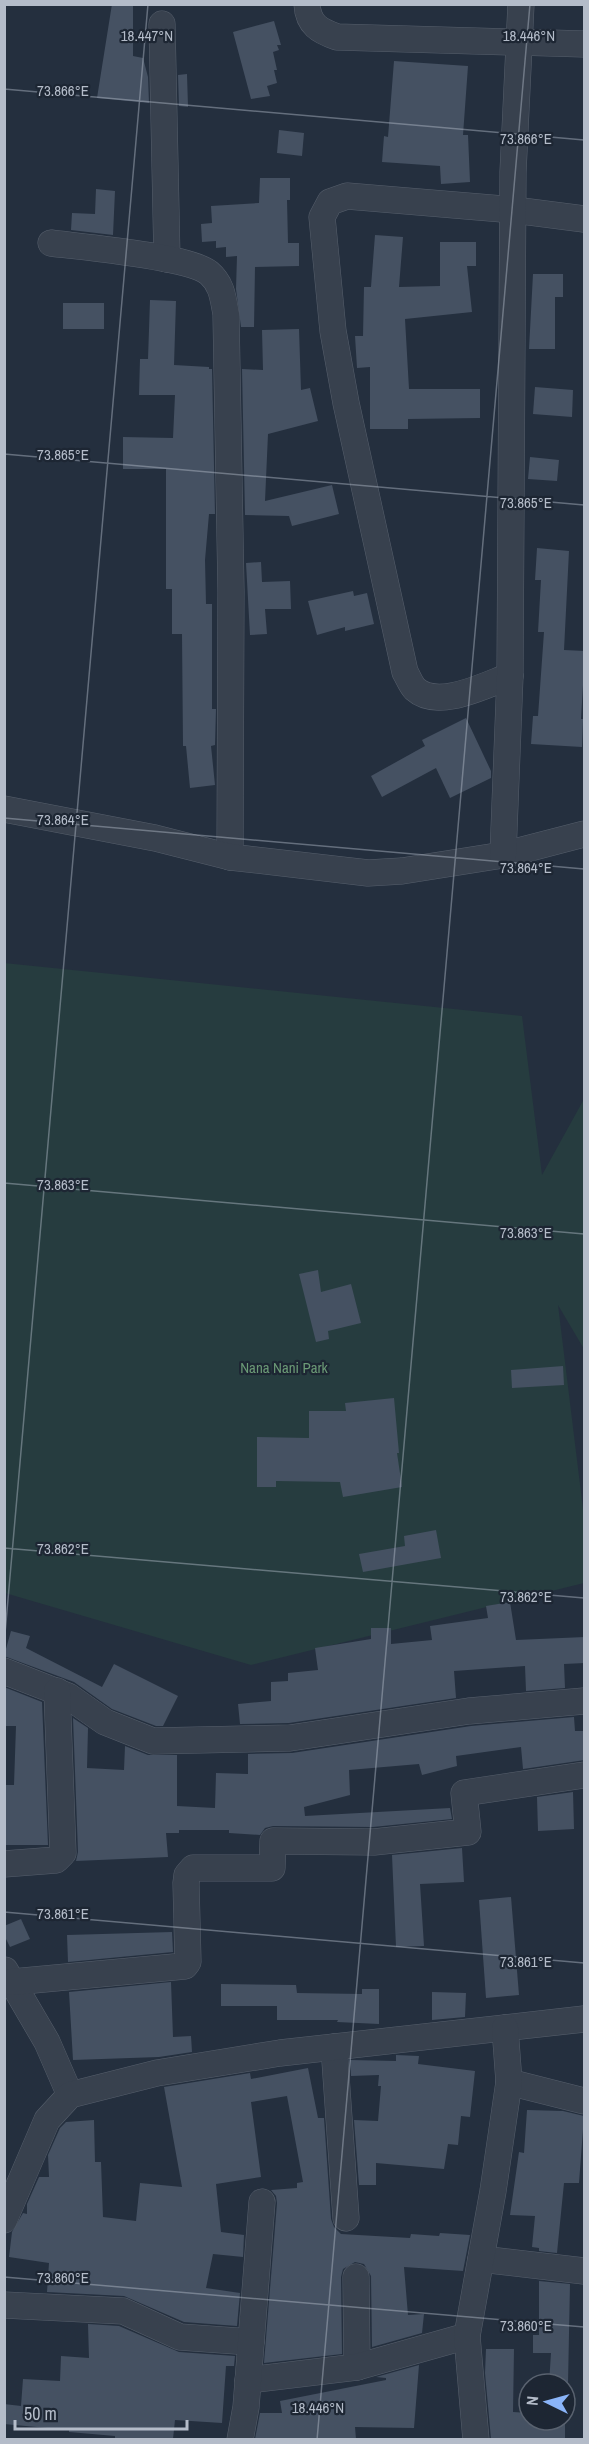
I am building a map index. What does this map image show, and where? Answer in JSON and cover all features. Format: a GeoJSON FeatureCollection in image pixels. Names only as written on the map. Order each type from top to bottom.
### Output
{"type":"FeatureCollection","features":[{"type":"Feature","properties":{"kind":"street"},"geometry":{"type":"LineString","coordinates":[[307,4],[307,14],[317,30],[337,37],[585,44]]}},
{"type":"Feature","properties":{"kind":"street"},"geometry":{"type":"LineString","coordinates":[[503,855],[510,676],[513,172],[521,4]]}},
{"type":"Feature","properties":{"kind":"street"},"geometry":{"type":"LineString","coordinates":[[162,24],[167,260]]}},
{"type":"Feature","properties":{"kind":"street"},"geometry":{"type":"LineString","coordinates":[[510,676],[443,699],[427,696],[414,688],[405,672],[346,404],[333,331],[322,217],[330,202],[347,196],[514,210],[585,219]]}},
{"type":"Feature","properties":{"kind":"street"},"geometry":{"type":"LineString","coordinates":[[51,243],[182,262],[208,272],[221,288],[226,314],[231,591],[230,857]]}},
{"type":"Feature","properties":{"kind":"street"},"geometry":{"type":"LineString","coordinates":[[4,809],[154,838],[230,857],[368,873],[402,871],[503,855],[585,834]]}},
{"type":"Feature","properties":{"kind":"street"},"geometry":{"type":"LineString","coordinates":[[4,1671],[68,1696],[105,1722],[153,1741],[290,1738],[469,1711],[585,1701]]}},
{"type":"Feature","properties":{"kind":"street"},"geometry":{"type":"LineString","coordinates":[[4,1864],[56,1860],[63,1853],[57,1691]]}},
{"type":"Feature","properties":{"kind":"street"},"geometry":{"type":"LineString","coordinates":[[70,2095],[47,2042],[8,1975],[185,1966],[188,1962],[186,1883],[187,1875],[193,1868],[272,1868],[273,1841],[374,1842],[468,1832],[464,1793],[585,1775]]}},
{"type":"Feature","properties":{"kind":"street"},"geometry":{"type":"LineString","coordinates":[[4,2220],[46,2120],[70,2095],[157,2073],[280,2053],[585,2019]]}},
{"type":"Feature","properties":{"kind":"street"},"geometry":{"type":"LineString","coordinates":[[476,2439],[466,2337],[481,2259],[509,2082],[505,2028]]}},
{"type":"Feature","properties":{"kind":"street"},"geometry":{"type":"LineString","coordinates":[[334,2047],[346,2218]]}},
{"type":"Feature","properties":{"kind":"street"},"geometry":{"type":"LineString","coordinates":[[509,2082],[585,2101]]}},
{"type":"Feature","properties":{"kind":"street"},"geometry":{"type":"LineString","coordinates":[[240,2439],[248,2380],[262,2202]]}},
{"type":"Feature","properties":{"kind":"street"},"geometry":{"type":"LineString","coordinates":[[481,2259],[585,2271]]}},
{"type":"Feature","properties":{"kind":"street"},"geometry":{"type":"LineString","coordinates":[[356,2277],[357,2367]]}},
{"type":"Feature","properties":{"kind":"street"},"geometry":{"type":"LineString","coordinates":[[4,2305],[123,2311],[180,2337],[251,2342]]}},
{"type":"Feature","properties":{"kind":"street"},"geometry":{"type":"LineString","coordinates":[[248,2380],[357,2367],[466,2337]]}},
{"type":"Feature","properties":{"kind":"green space","name":"Nana Nani Park"},"geometry":{"type":"Polygon","coordinates":[[[4,963],[522,1016],[542,1175],[584,1099],[584,1349],[558,1305],[584,1517],[584,1583],[251,1665],[5,1593],[4,963]]]}},
{"type":"Feature","properties":{"kind":"building"},"geometry":{"type":"Polygon","coordinates":[[[112,4],[133,4],[133,56],[143,58],[148,77],[149,103],[97,98],[112,4]]]}},
{"type":"Feature","properties":{"kind":"building"},"geometry":{"type":"Polygon","coordinates":[[[274,21],[281,45],[277,45],[279,50],[273,52],[277,83],[267,86],[270,96],[251,99],[233,32],[274,21]]]}},
{"type":"Feature","properties":{"kind":"building"},"geometry":{"type":"Polygon","coordinates":[[[394,61],[468,66],[463,135],[468,135],[470,182],[441,184],[440,166],[382,162],[384,136],[388,137],[394,61]]]}},
{"type":"Feature","properties":{"kind":"building"},"geometry":{"type":"Polygon","coordinates":[[[187,74],[188,107],[179,106],[178,75],[187,74]]]}},
{"type":"Feature","properties":{"kind":"building"},"geometry":{"type":"Polygon","coordinates":[[[279,130],[304,133],[302,156],[277,153],[279,130]]]}},
{"type":"Feature","properties":{"kind":"building"},"geometry":{"type":"Polygon","coordinates":[[[260,178],[290,178],[290,200],[287,200],[288,243],[299,243],[299,266],[255,267],[254,327],[241,327],[236,289],[237,256],[226,257],[226,247],[216,248],[216,241],[202,242],[201,224],[212,223],[211,206],[259,203],[260,178]]]}},
{"type":"Feature","properties":{"kind":"building"},"geometry":{"type":"Polygon","coordinates":[[[96,189],[115,191],[113,235],[71,230],[72,213],[95,214],[96,189]]]}},
{"type":"Feature","properties":{"kind":"building"},"geometry":{"type":"Polygon","coordinates":[[[375,235],[403,237],[399,287],[440,286],[440,242],[476,242],[476,266],[467,266],[472,312],[405,319],[409,389],[480,389],[480,418],[408,419],[408,429],[370,429],[370,367],[357,368],[355,336],[363,336],[364,287],[371,287],[375,235]]]}},
{"type":"Feature","properties":{"kind":"building"},"geometry":{"type":"Polygon","coordinates":[[[533,274],[563,274],[563,297],[555,297],[555,349],[529,349],[533,274]]]}},
{"type":"Feature","properties":{"kind":"building"},"geometry":{"type":"Polygon","coordinates":[[[150,300],[176,301],[174,365],[212,369],[215,514],[209,514],[205,560],[206,604],[212,604],[212,709],[216,709],[215,745],[211,746],[215,785],[190,788],[186,746],[183,746],[182,634],[172,634],[172,589],[166,589],[166,469],[123,469],[123,437],[173,438],[175,395],[139,395],[140,359],[148,359],[150,300]]]}},
{"type":"Feature","properties":{"kind":"building"},"geometry":{"type":"Polygon","coordinates":[[[63,303],[104,303],[104,329],[63,329],[63,303]]]}},
{"type":"Feature","properties":{"kind":"building"},"geometry":{"type":"Polygon","coordinates":[[[299,329],[301,390],[310,388],[318,421],[268,434],[265,501],[332,485],[339,514],[292,526],[289,516],[245,515],[242,369],[263,370],[262,330],[299,329]]]}},
{"type":"Feature","properties":{"kind":"building"},"geometry":{"type":"Polygon","coordinates":[[[535,387],[573,390],[572,417],[533,414],[535,387]]]}},
{"type":"Feature","properties":{"kind":"building"},"geometry":{"type":"Polygon","coordinates":[[[530,457],[559,460],[557,481],[528,479],[530,457]]]}},
{"type":"Feature","properties":{"kind":"building"},"geometry":{"type":"Polygon","coordinates":[[[537,548],[569,551],[564,650],[585,651],[581,719],[583,719],[582,747],[531,744],[533,716],[538,716],[544,632],[538,632],[541,580],[535,580],[537,548]]]}},
{"type":"Feature","properties":{"kind":"building"},"geometry":{"type":"Polygon","coordinates":[[[261,562],[262,582],[290,581],[291,609],[265,609],[267,634],[250,635],[246,563],[261,562]]]}},
{"type":"Feature","properties":{"kind":"building"},"geometry":{"type":"Polygon","coordinates":[[[353,591],[354,596],[367,593],[374,624],[345,631],[345,627],[317,635],[308,601],[353,591]]]}},
{"type":"Feature","properties":{"kind":"building"},"geometry":{"type":"Polygon","coordinates":[[[466,718],[491,771],[491,778],[450,798],[436,768],[382,797],[371,776],[425,746],[422,740],[466,718]]]}},
{"type":"Feature","properties":{"kind":"building"},"geometry":{"type":"Polygon","coordinates":[[[318,1270],[321,1292],[351,1284],[361,1323],[328,1331],[329,1339],[316,1342],[299,1274],[318,1270]]]}},
{"type":"Feature","properties":{"kind":"building"},"geometry":{"type":"Polygon","coordinates":[[[563,1366],[564,1385],[512,1388],[511,1370],[563,1366]]]}},
{"type":"Feature","properties":{"kind":"building"},"geometry":{"type":"Polygon","coordinates":[[[394,1398],[399,1453],[397,1453],[402,1487],[343,1497],[340,1482],[276,1481],[276,1487],[257,1487],[257,1437],[309,1438],[309,1411],[346,1411],[345,1403],[394,1398]]]}},
{"type":"Feature","properties":{"kind":"building"},"geometry":{"type":"Polygon","coordinates":[[[436,1530],[441,1558],[363,1572],[359,1554],[405,1546],[404,1536],[436,1530]]]}},
{"type":"Feature","properties":{"kind":"building"},"geometry":{"type":"Polygon","coordinates":[[[510,1602],[516,1640],[585,1637],[585,1663],[564,1664],[565,1688],[526,1691],[525,1666],[454,1671],[456,1698],[289,1723],[240,1724],[238,1704],[271,1701],[271,1682],[288,1681],[288,1673],[318,1670],[315,1648],[371,1639],[371,1628],[391,1628],[391,1644],[432,1640],[430,1626],[488,1618],[486,1606],[510,1602]]]}},
{"type":"Feature","properties":{"kind":"building"},"geometry":{"type":"Polygon","coordinates":[[[11,1631],[30,1636],[26,1648],[102,1687],[114,1664],[178,1696],[163,1726],[156,1726],[112,1709],[74,1682],[4,1656],[11,1631]]]}},
{"type":"Feature","properties":{"kind":"building"},"geometry":{"type":"Polygon","coordinates":[[[4,1687],[42,1702],[48,1845],[4,1845],[4,1785],[14,1785],[16,1726],[4,1726],[4,1687]]]}},
{"type":"Feature","properties":{"kind":"building"},"geometry":{"type":"Polygon","coordinates":[[[574,1717],[575,1731],[585,1731],[585,1760],[523,1769],[521,1747],[456,1756],[457,1766],[422,1775],[419,1764],[349,1770],[350,1795],[304,1807],[305,1816],[450,1808],[452,1819],[373,1827],[273,1826],[265,1828],[260,1835],[229,1833],[229,1830],[179,1830],[179,1833],[166,1833],[168,1857],[76,1861],[78,1852],[73,1718],[88,1728],[87,1768],[124,1770],[125,1746],[148,1755],[177,1755],[177,1806],[215,1808],[216,1773],[248,1774],[248,1754],[292,1753],[471,1726],[574,1717]]]}},
{"type":"Feature","properties":{"kind":"building"},"geometry":{"type":"Polygon","coordinates":[[[573,1792],[574,1829],[538,1831],[537,1797],[573,1792]]]}},
{"type":"Feature","properties":{"kind":"building"},"geometry":{"type":"Polygon","coordinates":[[[462,1848],[464,1882],[420,1884],[424,1946],[396,1947],[392,1855],[462,1848]]]}},
{"type":"Feature","properties":{"kind":"building"},"geometry":{"type":"Polygon","coordinates":[[[511,1897],[519,1995],[486,1998],[479,1900],[511,1897]]]}},
{"type":"Feature","properties":{"kind":"building"},"geometry":{"type":"Polygon","coordinates":[[[21,1919],[30,1939],[10,1947],[4,1935],[4,1926],[21,1919]]]}},
{"type":"Feature","properties":{"kind":"building"},"geometry":{"type":"Polygon","coordinates":[[[172,1932],[173,1952],[68,1962],[67,1935],[172,1932]]]}},
{"type":"Feature","properties":{"kind":"building"},"geometry":{"type":"Polygon","coordinates":[[[171,1982],[173,2037],[191,2036],[192,2052],[159,2057],[73,2060],[69,1992],[171,1982]]]}},
{"type":"Feature","properties":{"kind":"building"},"geometry":{"type":"Polygon","coordinates":[[[221,1984],[296,1985],[297,1993],[362,1994],[362,1989],[379,1989],[379,2024],[337,2022],[338,2020],[277,2020],[277,2006],[221,2006],[221,1984]]]}},
{"type":"Feature","properties":{"kind":"building"},"geometry":{"type":"Polygon","coordinates":[[[432,1992],[466,1993],[465,2017],[432,2020],[432,1992]]]}},
{"type":"Feature","properties":{"kind":"building"},"geometry":{"type":"Polygon","coordinates":[[[396,2055],[419,2056],[418,2064],[475,2071],[470,2117],[461,2116],[458,2145],[448,2144],[444,2169],[376,2163],[376,2185],[359,2185],[354,2120],[378,2121],[381,2086],[378,2086],[379,2075],[351,2076],[350,2060],[396,2061],[396,2055]]]}},
{"type":"Feature","properties":{"kind":"building"},"geometry":{"type":"Polygon","coordinates":[[[308,2068],[318,2118],[324,2118],[331,2219],[334,2227],[341,2234],[410,2238],[411,2234],[470,2235],[463,2271],[404,2267],[408,2315],[424,2314],[422,2333],[372,2347],[371,2276],[364,2264],[355,2262],[343,2269],[341,2277],[342,2354],[264,2363],[277,2203],[276,2196],[271,2190],[297,2188],[297,2183],[303,2182],[287,2096],[251,2102],[261,2177],[216,2184],[221,2232],[244,2235],[243,2257],[213,2254],[206,2288],[240,2293],[237,2326],[184,2322],[124,2296],[47,2292],[49,2263],[9,2257],[12,2232],[23,2213],[27,2214],[27,2204],[39,2177],[49,2177],[48,2155],[60,2128],[66,2122],[94,2120],[95,2162],[101,2162],[103,2217],[136,2221],[140,2183],[182,2187],[164,2087],[250,2073],[251,2079],[308,2068]]]}},
{"type":"Feature","properties":{"kind":"building"},"geometry":{"type":"Polygon","coordinates":[[[527,2110],[563,2111],[584,2116],[579,2183],[564,2183],[557,2253],[539,2251],[539,2248],[532,2247],[535,2216],[510,2215],[519,2152],[524,2153],[527,2110]]]}},
{"type":"Feature","properties":{"kind":"building"},"geometry":{"type":"Polygon","coordinates":[[[539,2281],[570,2284],[568,2372],[550,2372],[551,2353],[533,2353],[533,2335],[539,2335],[539,2281]]]}},
{"type":"Feature","properties":{"kind":"building"},"geometry":{"type":"Polygon","coordinates":[[[88,2324],[119,2326],[179,2352],[235,2356],[234,2366],[226,2366],[222,2423],[175,2420],[173,2439],[115,2439],[115,2436],[4,2424],[4,2404],[21,2406],[23,2379],[60,2381],[61,2356],[89,2358],[88,2324]]]}},
{"type":"Feature","properties":{"kind":"building"},"geometry":{"type":"Polygon","coordinates":[[[486,2349],[514,2349],[513,2412],[517,2412],[517,2432],[565,2432],[565,2439],[491,2439],[485,2373],[486,2349]]]}},
{"type":"Feature","properties":{"kind":"building"},"geometry":{"type":"Polygon","coordinates":[[[419,2365],[414,2428],[355,2427],[356,2439],[255,2439],[260,2413],[282,2413],[280,2401],[386,2380],[386,2378],[376,2377],[419,2365]]]}}]}
